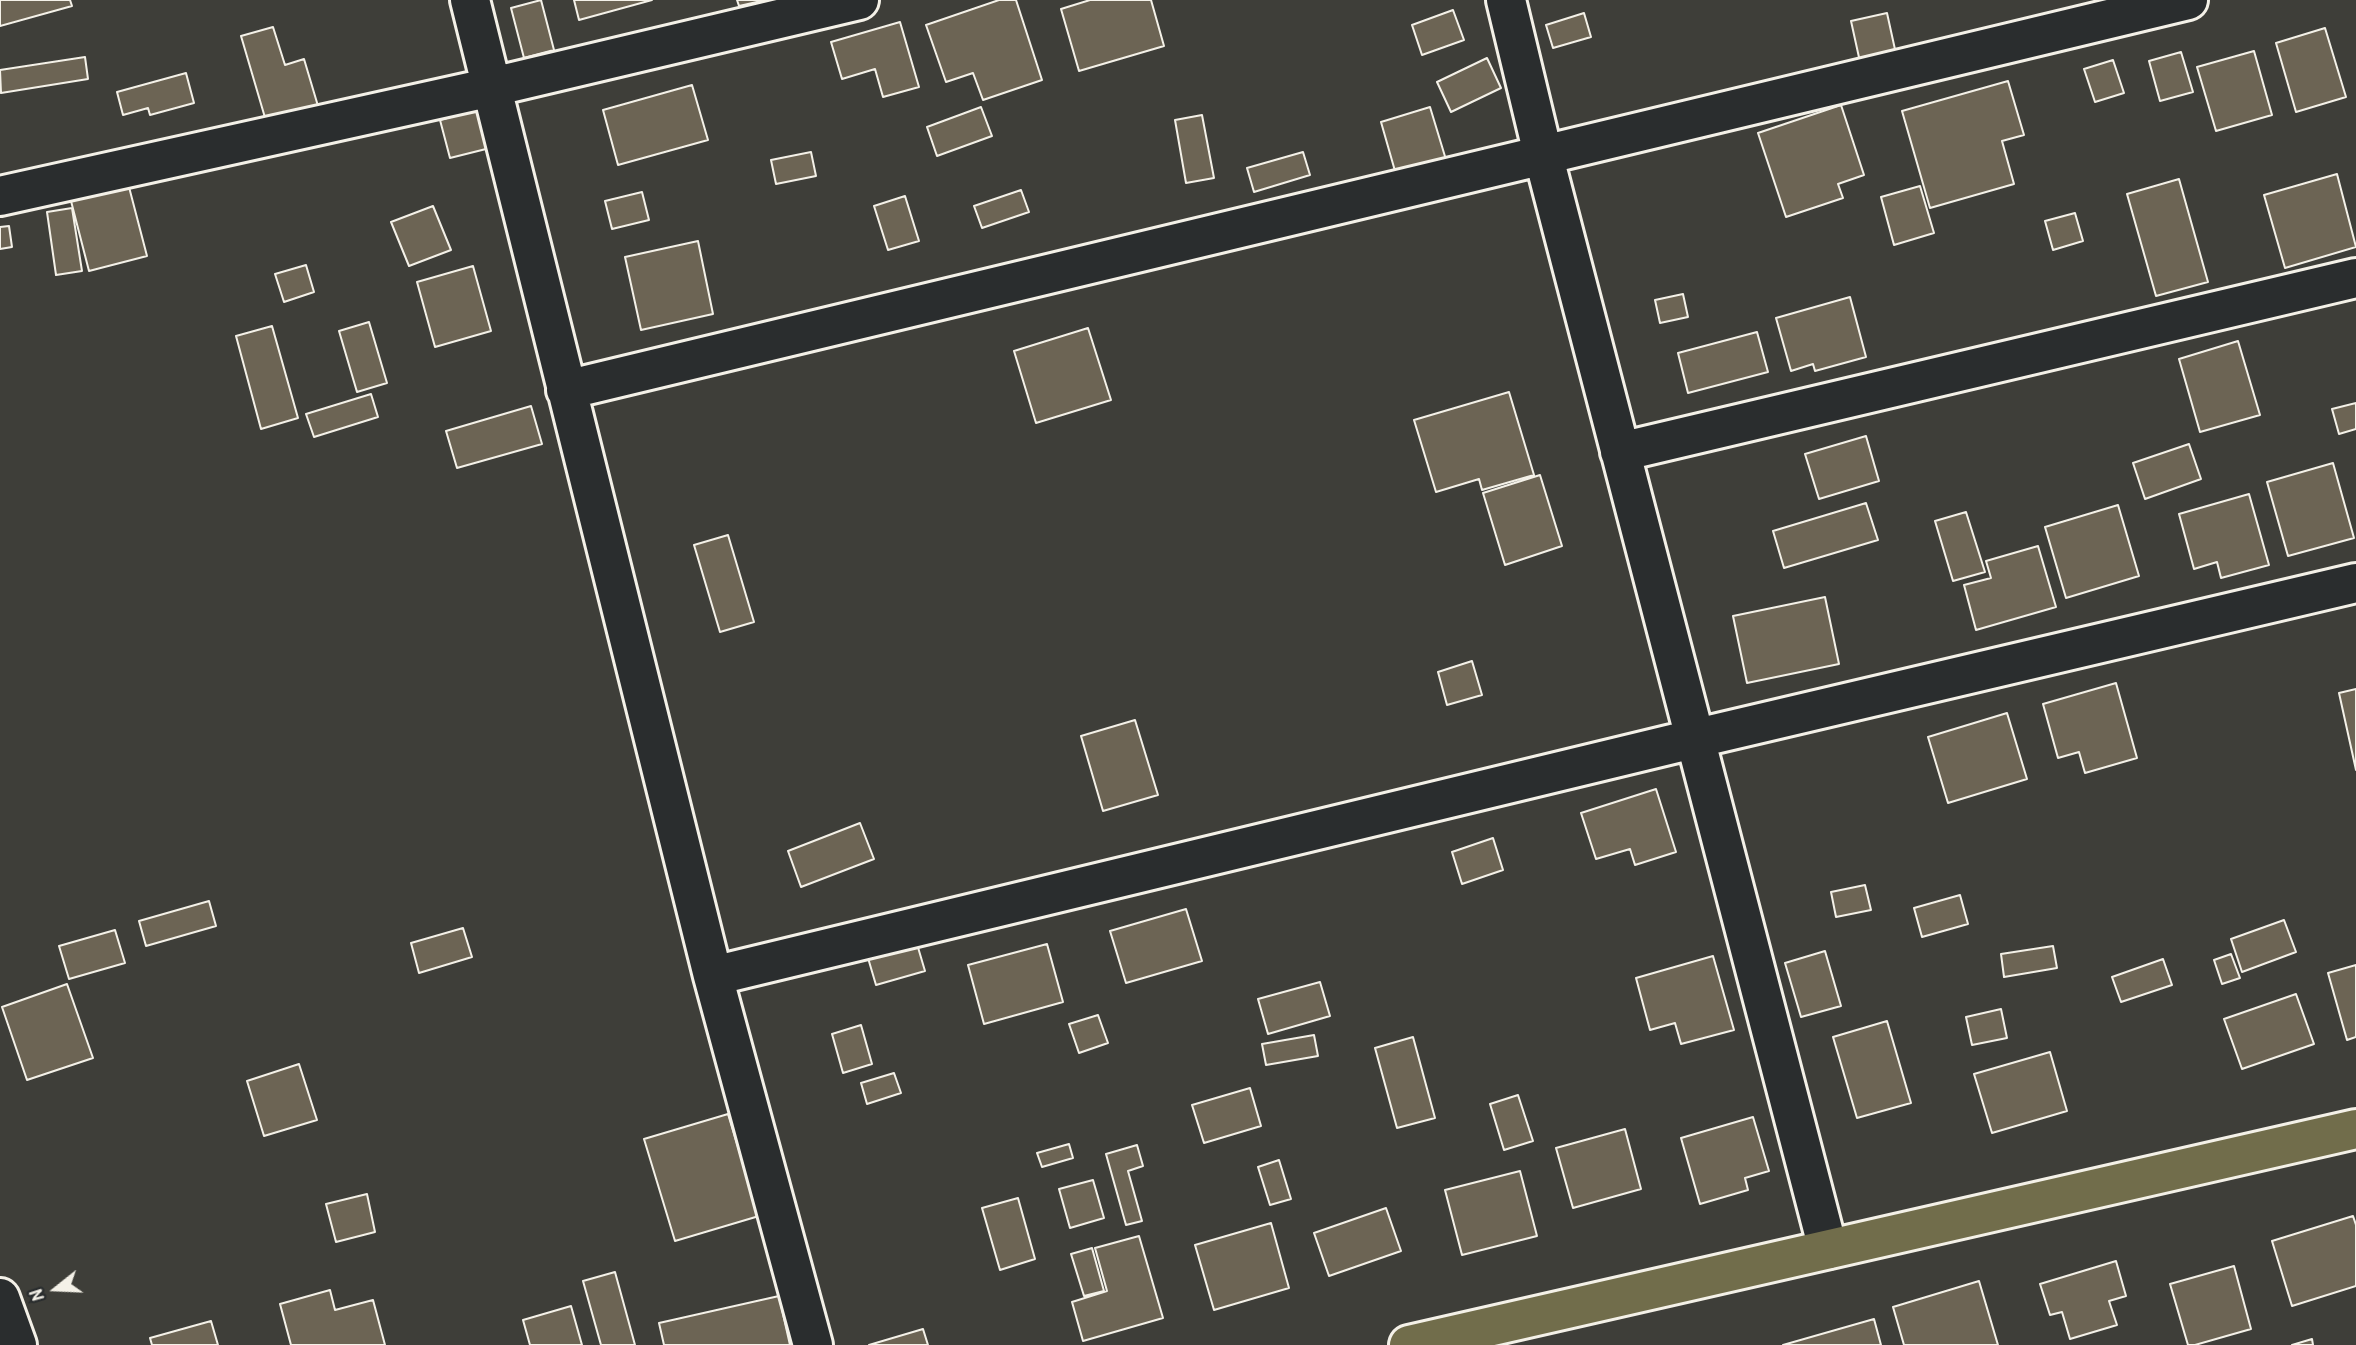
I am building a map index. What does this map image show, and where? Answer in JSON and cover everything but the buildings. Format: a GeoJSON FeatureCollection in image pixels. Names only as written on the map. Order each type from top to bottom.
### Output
{"type":"FeatureCollection","features":[{"type":"Feature","properties":{"kind":"main road"},"geometry":{"type":"LineString","coordinates":[[1409,1345],[2356,1129]]}},
{"type":"Feature","properties":{"kind":"street"},"geometry":{"type":"LineString","coordinates":[[470,0],[713,976],[813,1345]]}},
{"type":"Feature","properties":{"kind":"street"},"geometry":{"type":"LineString","coordinates":[[0,197],[492,87],[859,0]]}},
{"type":"Feature","properties":{"kind":"street"},"geometry":{"type":"LineString","coordinates":[[1506,0],[1693,739],[1828,1249]]}},
{"type":"Feature","properties":{"kind":"street"},"geometry":{"type":"LineString","coordinates":[[566,390],[2188,0]]}},
{"type":"Feature","properties":{"kind":"street"},"geometry":{"type":"LineString","coordinates":[[1620,452],[2356,278]]}},
{"type":"Feature","properties":{"kind":"street"},"geometry":{"type":"LineString","coordinates":[[713,976],[1693,739],[2356,583]]}},
{"type":"Feature","properties":{"kind":"street"},"geometry":{"type":"LineString","coordinates":[[0,1298],[17,1345]]}}]}
